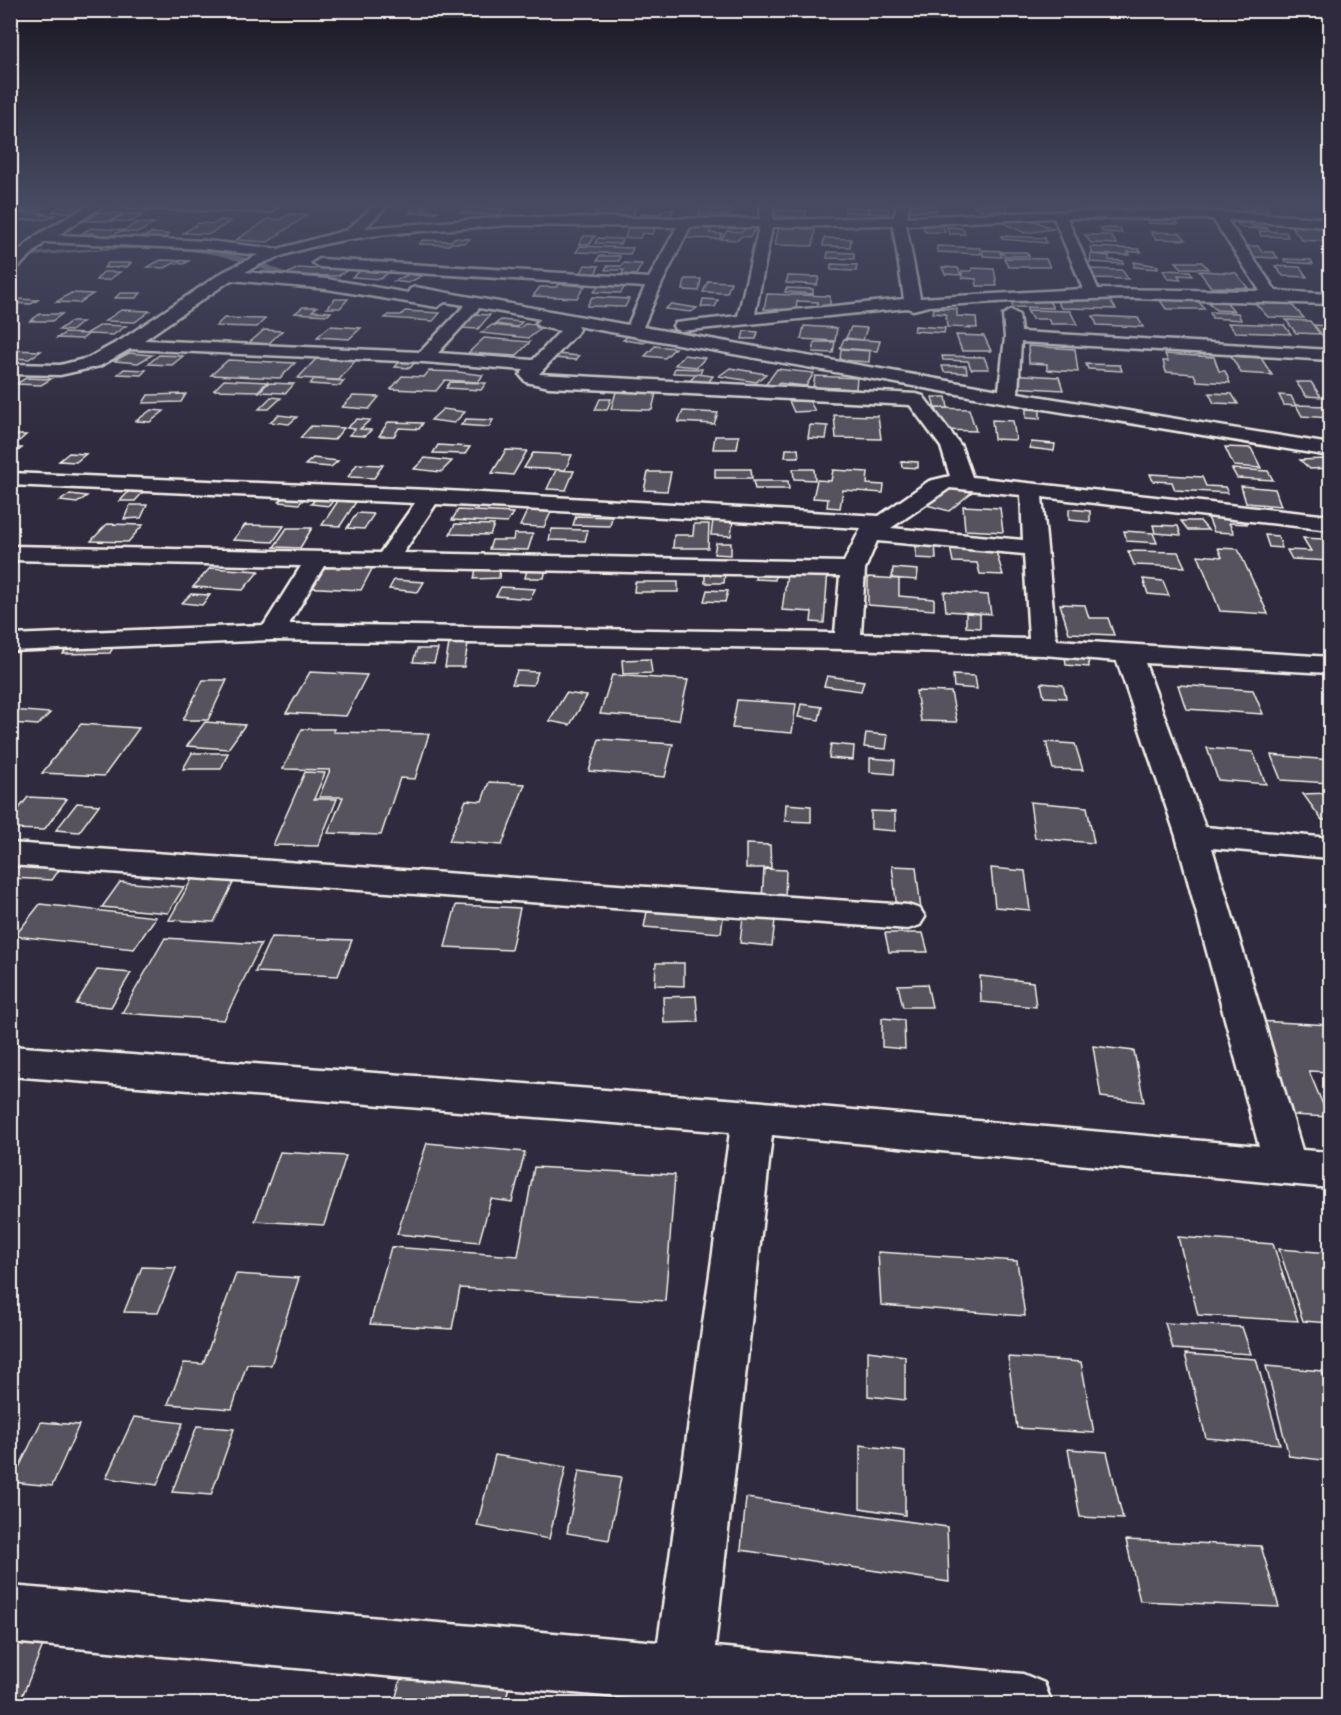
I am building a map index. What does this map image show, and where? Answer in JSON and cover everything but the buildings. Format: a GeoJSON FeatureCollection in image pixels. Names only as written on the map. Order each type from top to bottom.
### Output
{"type":"FeatureCollection","features":[{"type":"Feature","properties":{"kind":"street"},"geometry":{"type":"LineString","coordinates":[[10,369],[50,371],[78,367],[127,344],[215,284]]}},
{"type":"Feature","properties":{"kind":"street"},"geometry":{"type":"LineString","coordinates":[[327,284],[471,308],[571,329],[529,375],[532,378],[549,382],[916,400],[951,446],[963,482]]}},
{"type":"Feature","properties":{"kind":"street"},"geometry":{"type":"LineString","coordinates":[[429,284],[415,292],[1008,397],[1330,450]]}},
{"type":"Feature","properties":{"kind":"street"},"geometry":{"type":"LineString","coordinates":[[634,330],[654,284]]}},
{"type":"Feature","properties":{"kind":"street"},"geometry":{"type":"LineString","coordinates":[[745,321],[753,284]]}},
{"type":"Feature","properties":{"kind":"street"},"geometry":{"type":"LineString","coordinates":[[909,284],[913,305]]}},
{"type":"Feature","properties":{"kind":"street"},"geometry":{"type":"LineString","coordinates":[[1088,284],[1092,293]]}},
{"type":"Feature","properties":{"kind":"street"},"geometry":{"type":"LineString","coordinates":[[1263,284],[1271,296]]}},
{"type":"Feature","properties":{"kind":"street"},"geometry":{"type":"LineString","coordinates":[[634,330],[1009,296],[1092,293],[1330,299]]}},
{"type":"Feature","properties":{"kind":"street"},"geometry":{"type":"LineString","coordinates":[[1008,397],[1013,337],[1009,296]]}},
{"type":"Feature","properties":{"kind":"street"},"geometry":{"type":"LineString","coordinates":[[424,357],[471,308]]}},
{"type":"Feature","properties":{"kind":"street"},"geometry":{"type":"LineString","coordinates":[[1013,337],[1330,355]]}},
{"type":"Feature","properties":{"kind":"street"},"geometry":{"type":"LineString","coordinates":[[127,344],[424,357],[537,366]]}},
{"type":"Feature","properties":{"kind":"street"},"geometry":{"type":"LineString","coordinates":[[10,479],[430,497],[876,528],[1037,548]]}},
{"type":"Feature","properties":{"kind":"street"},"geometry":{"type":"LineString","coordinates":[[847,641],[853,569],[876,528],[937,486],[947,482],[1330,523]]}},
{"type":"Feature","properties":{"kind":"street"},"geometry":{"type":"LineString","coordinates":[[1031,490],[1043,646]]}},
{"type":"Feature","properties":{"kind":"street"},"geometry":{"type":"LineString","coordinates":[[387,560],[430,497]]}},
{"type":"Feature","properties":{"kind":"street"},"geometry":{"type":"LineString","coordinates":[[10,553],[853,569]]}},
{"type":"Feature","properties":{"kind":"street"},"geometry":{"type":"LineString","coordinates":[[272,632],[316,560]]}},
{"type":"Feature","properties":{"kind":"street"},"geometry":{"type":"LineString","coordinates":[[10,643],[272,632],[847,641],[1043,646],[1128,654],[1330,665]]}},
{"type":"Feature","properties":{"kind":"street"},"geometry":{"type":"LineString","coordinates":[[1128,654],[1192,837],[1285,1165]]}},
{"type":"Feature","properties":{"kind":"street"},"geometry":{"type":"LineString","coordinates":[[1192,837],[1330,848]]}},
{"type":"Feature","properties":{"kind":"street"},"geometry":{"type":"LineString","coordinates":[[10,854],[908,917]]}},
{"type":"Feature","properties":{"kind":"street"},"geometry":{"type":"LineString","coordinates":[[10,1061],[753,1117],[1330,1170]]}},
{"type":"Feature","properties":{"kind":"street"},"geometry":{"type":"LineString","coordinates":[[681,1690],[753,1117]]}},
{"type":"Feature","properties":{"kind":"street"},"geometry":{"type":"LineString","coordinates":[[10,1614],[681,1690],[1023,1704]]}},
{"type":"Feature","properties":{"kind":"waterway"},"geometry":{"type":"LineString","coordinates":[[429,300],[481,308]]}}]}
